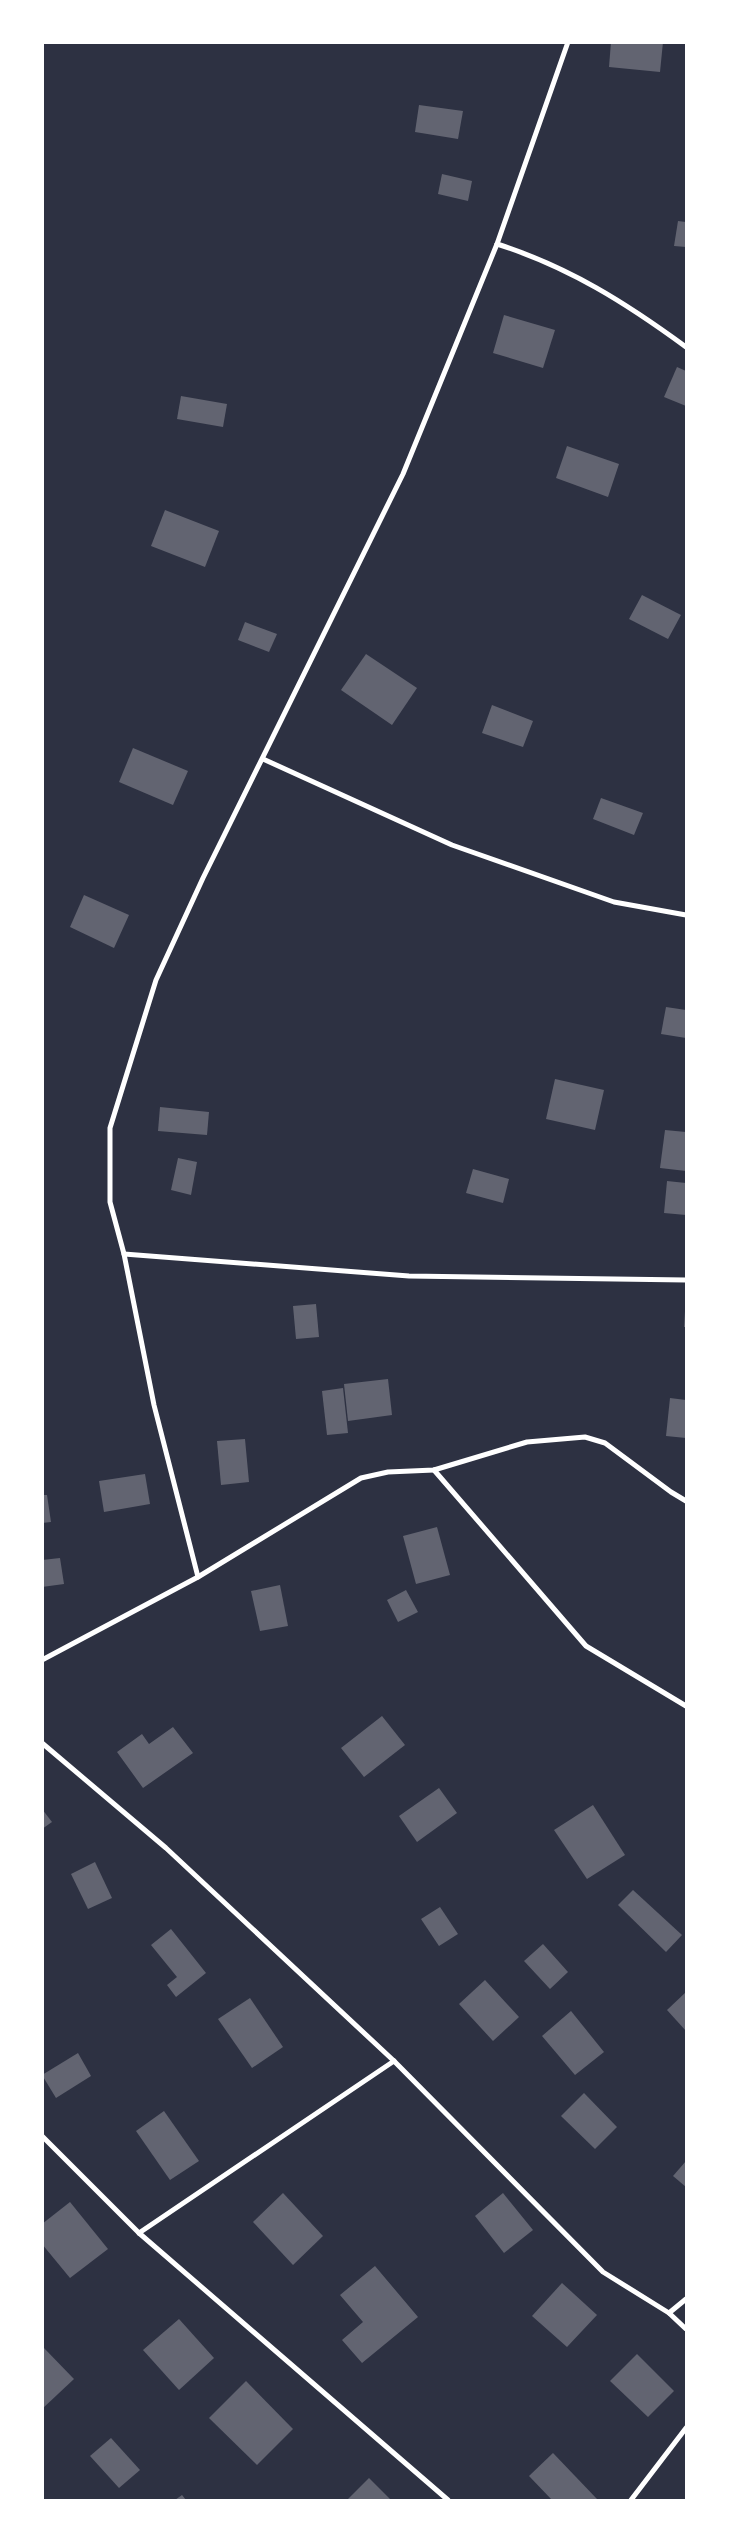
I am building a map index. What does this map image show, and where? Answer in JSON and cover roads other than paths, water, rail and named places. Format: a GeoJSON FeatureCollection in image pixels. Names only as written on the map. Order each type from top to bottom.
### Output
{"type":"FeatureCollection","features":[{"type":"Feature","properties":{"kind":"street"},"geometry":{"type":"LineString","coordinates":[[198,1577],[154,1405],[124,1254],[110,1202],[110,1128],[156,980],[203,878],[403,474],[497,244],[568,42]]}},
{"type":"Feature","properties":{"kind":"street"},"geometry":{"type":"LineString","coordinates":[[497,244],[537,257],[602,290],[686,347]]}},
{"type":"Feature","properties":{"kind":"street"},"geometry":{"type":"LineString","coordinates":[[263,758],[452,844],[614,902],[686,915]]}},
{"type":"Feature","properties":{"kind":"street"},"geometry":{"type":"LineString","coordinates":[[124,1254],[409,1276],[686,1280]]}},
{"type":"Feature","properties":{"kind":"street"},"geometry":{"type":"LineString","coordinates":[[42,1660],[198,1577],[361,1478],[388,1472],[434,1470],[527,1442],[585,1437],[605,1443],[686,1501]]}},
{"type":"Feature","properties":{"kind":"street"},"geometry":{"type":"LineString","coordinates":[[434,1470],[586,1646],[686,1706]]}},
{"type":"Feature","properties":{"kind":"street"},"geometry":{"type":"LineString","coordinates":[[42,1742],[166,1848],[394,2061],[603,2272],[669,2313],[686,2329]]}},
{"type":"Feature","properties":{"kind":"street"},"geometry":{"type":"LineString","coordinates":[[139,2233],[394,2061]]}},
{"type":"Feature","properties":{"kind":"street"},"geometry":{"type":"LineString","coordinates":[[42,2136],[139,2233],[448,2500]]}},
{"type":"Feature","properties":{"kind":"street"},"geometry":{"type":"LineString","coordinates":[[669,2313],[686,2298]]}},
{"type":"Feature","properties":{"kind":"street"},"geometry":{"type":"LineString","coordinates":[[631,2500],[686,2428]]}}]}
